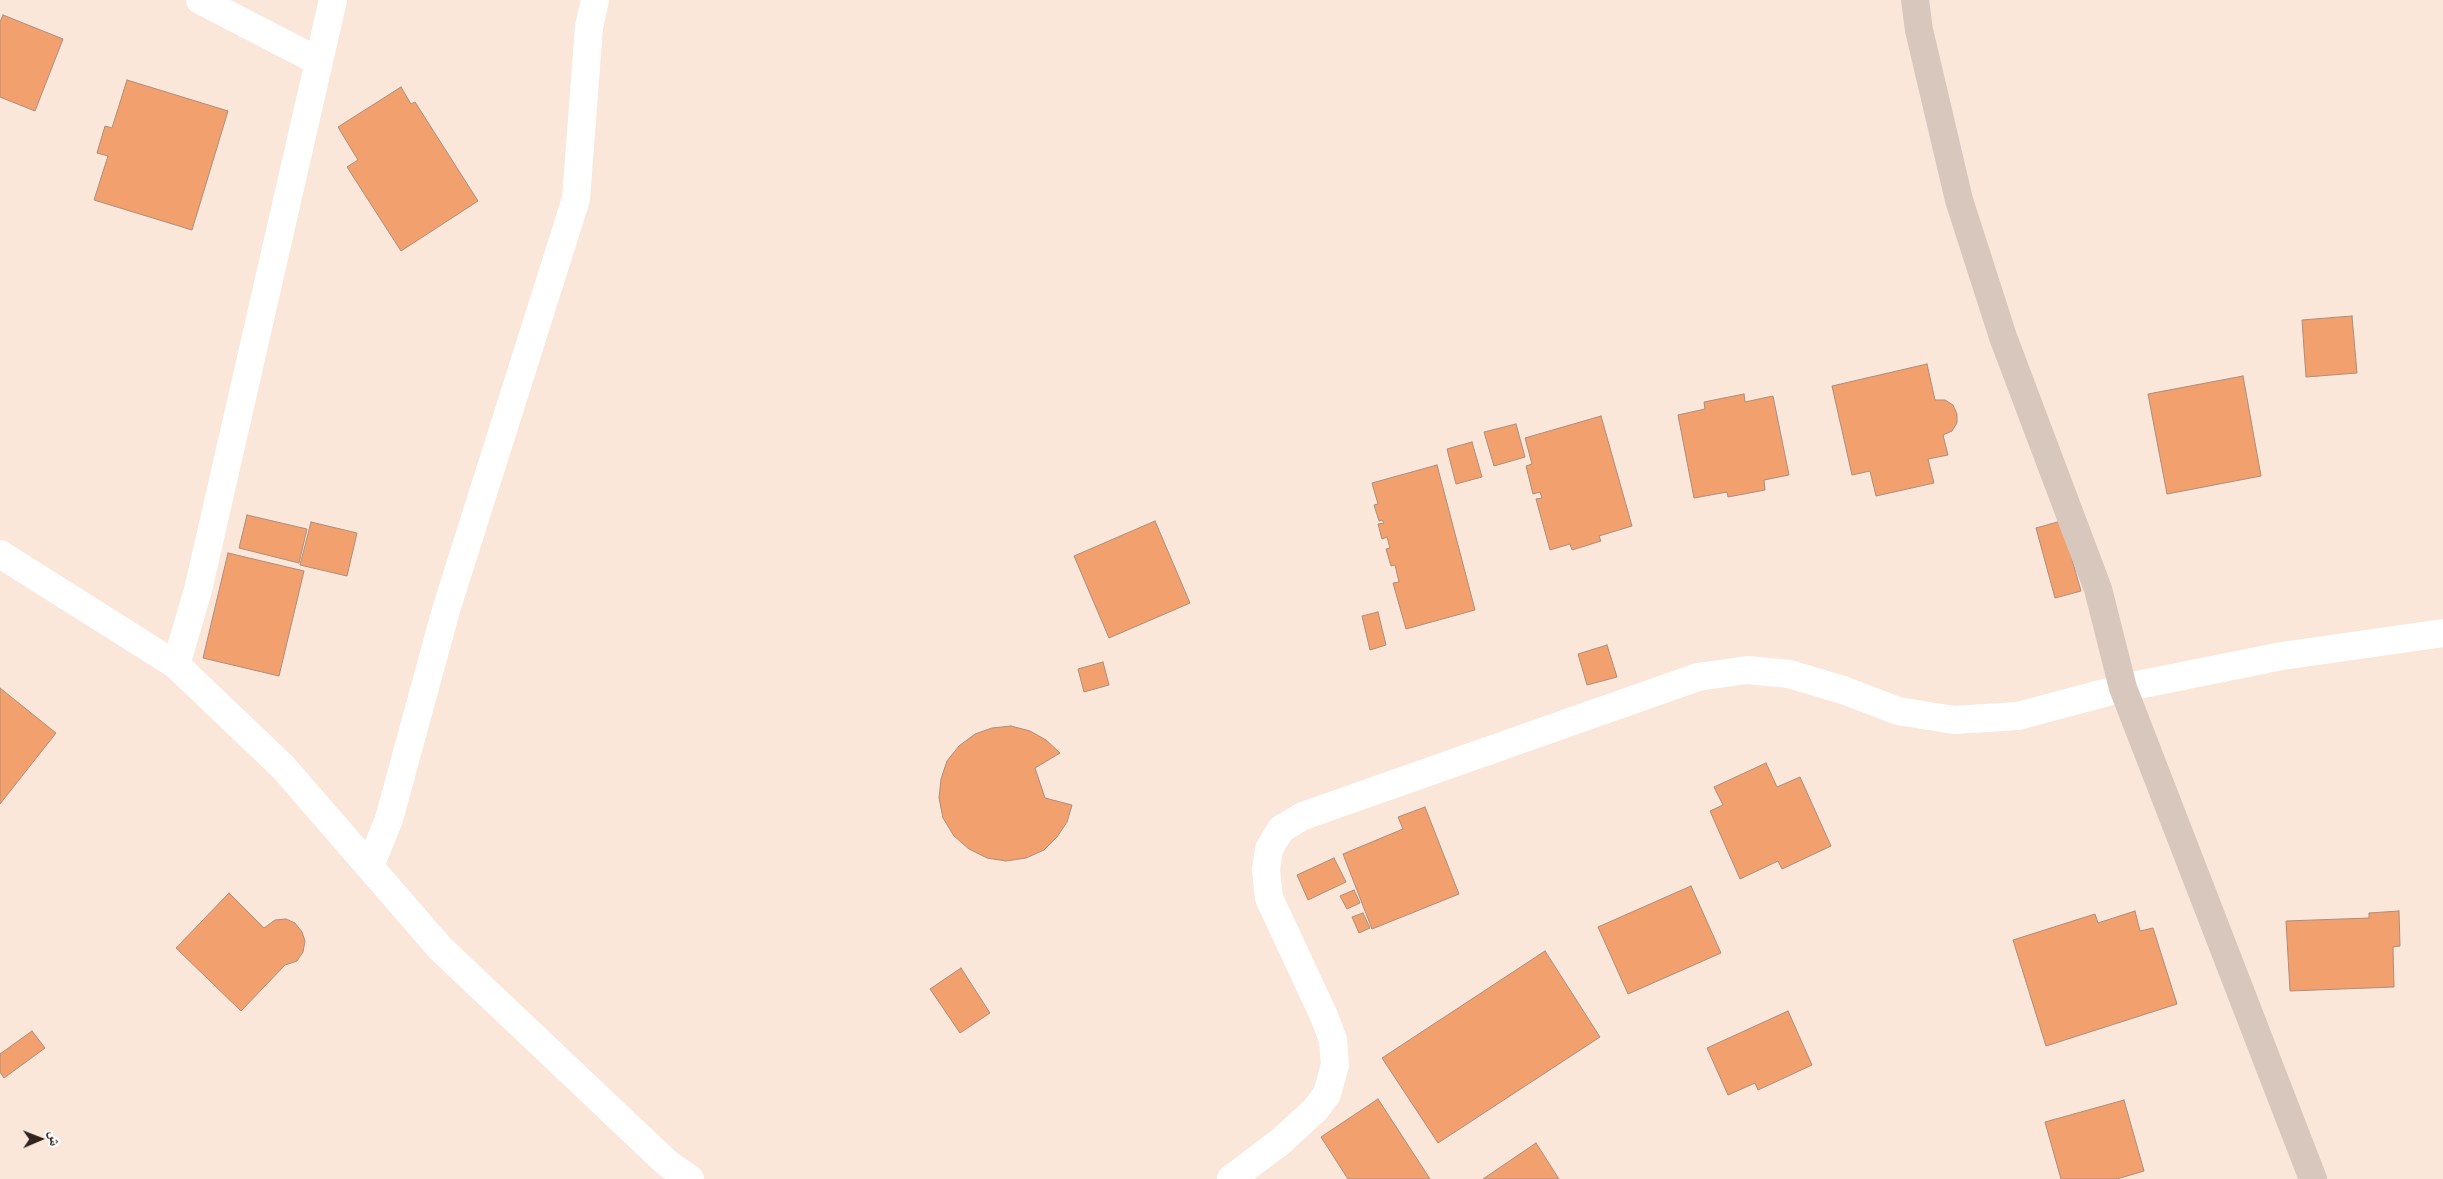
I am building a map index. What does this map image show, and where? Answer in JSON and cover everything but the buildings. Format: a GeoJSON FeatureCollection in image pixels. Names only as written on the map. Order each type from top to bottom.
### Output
{"type":"FeatureCollection","features":[{"type":"Feature","properties":{"kind":"street"},"geometry":{"type":"LineString","coordinates":[[200,0],[318,61]]}},
{"type":"Feature","properties":{"kind":"street"},"geometry":{"type":"LineString","coordinates":[[176,665],[200,581],[332,0]]}},
{"type":"Feature","properties":{"kind":"street"},"geometry":{"type":"LineString","coordinates":[[370,866],[389,819],[446,610],[576,199],[589,27],[595,0]]}},
{"type":"Feature","properties":{"kind":"street"},"geometry":{"type":"LineString","coordinates":[[1915,0],[1919,30],[1959,200],[2006,346],[2098,589],[2123,688],[2312,1179]]}},
{"type":"Feature","properties":{"kind":"street"},"geometry":{"type":"LineString","coordinates":[[0,554],[176,665],[283,767],[440,948],[667,1163],[690,1179]]}},
{"type":"Feature","properties":{"kind":"street"},"geometry":{"type":"LineString","coordinates":[[1231,1179],[1280,1142],[1315,1110],[1326,1094],[1335,1064],[1333,1040],[1324,1016],[1269,898],[1266,870],[1269,849],[1281,830],[1303,816],[1698,677],[1747,670],[1789,674],[1843,690],[1898,712],[1954,720],[2018,716],[2123,688],[2282,656],[2443,633]]}}]}
